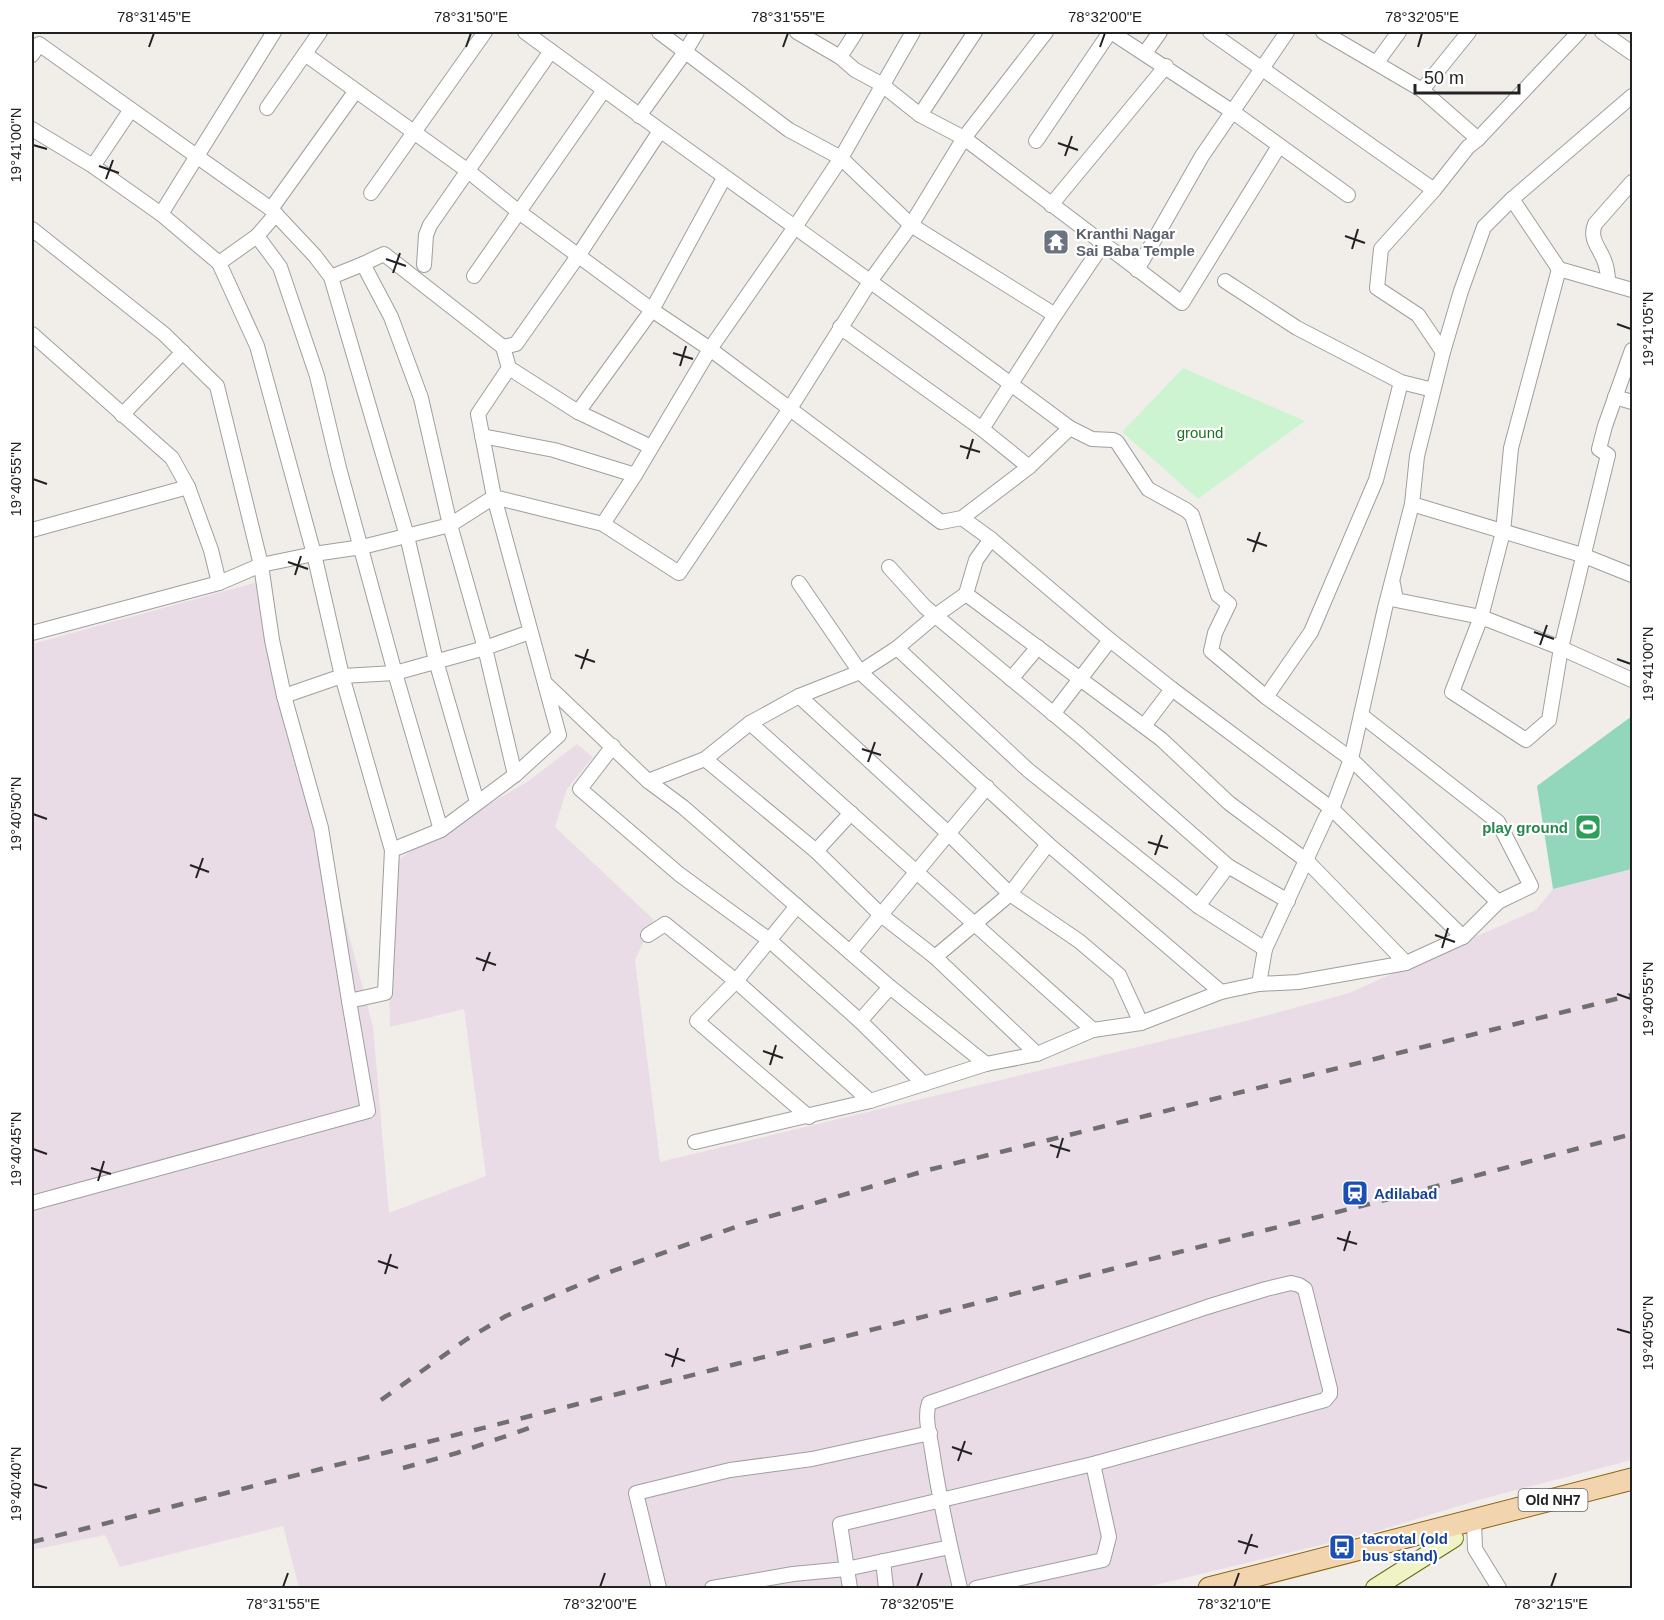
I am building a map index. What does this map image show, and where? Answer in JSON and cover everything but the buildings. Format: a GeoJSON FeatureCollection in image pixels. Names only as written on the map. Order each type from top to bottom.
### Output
{"type":"FeatureCollection","features":[{"type":"Feature","properties":{"kind":"main road","name":"Old NH7"},"geometry":{"type":"LineString","coordinates":[[1209,1588],[1474,1526],[1632,1479]]}},
{"type":"Feature","properties":{"kind":"main road","name":"old NH7"},"geometry":{"type":"LineString","coordinates":[[1258,1588],[1454,1538],[1474,1526],[1632,1494]]}},
{"type":"Feature","properties":{"kind":"main road"},"geometry":{"type":"LineString","coordinates":[[1375,1588],[1454,1538]]}},
{"type":"Feature","properties":{"kind":"street"},"geometry":{"type":"LineString","coordinates":[[161,214],[274,32]]}},
{"type":"Feature","properties":{"kind":"street"},"geometry":{"type":"LineString","coordinates":[[267,108],[320,32]]}},
{"type":"Feature","properties":{"kind":"street"},"geometry":{"type":"LineString","coordinates":[[371,193],[485,32]]}},
{"type":"Feature","properties":{"kind":"street"},"geometry":{"type":"LineString","coordinates":[[525,32],[724,177],[871,280],[1070,428],[1092,439],[1117,442],[1148,489],[1192,515],[1218,595],[1229,604],[1215,633],[1211,651],[1266,697],[1351,759],[1498,902]]}},
{"type":"Feature","properties":{"kind":"street"},"geometry":{"type":"LineString","coordinates":[[659,32],[789,130],[841,158],[912,225],[1055,315]]}},
{"type":"Feature","properties":{"kind":"street"},"geometry":{"type":"LineString","coordinates":[[639,116],[697,32]]}},
{"type":"Feature","properties":{"kind":"street"},"geometry":{"type":"LineString","coordinates":[[798,32],[840,57],[855,70],[881,84],[920,115],[964,138],[1182,303],[1279,146]]}},
{"type":"Feature","properties":{"kind":"street"},"geometry":{"type":"LineString","coordinates":[[840,57],[856,32]]}},
{"type":"Feature","properties":{"kind":"street"},"geometry":{"type":"LineString","coordinates":[[603,524],[710,349],[841,158],[881,84],[913,32]]}},
{"type":"Feature","properties":{"kind":"street"},"geometry":{"type":"LineString","coordinates":[[920,115],[975,32]]}},
{"type":"Feature","properties":{"kind":"street"},"geometry":{"type":"LineString","coordinates":[[32,633],[219,583],[261,565],[362,547],[450,525],[494,497],[603,524],[679,573],[789,410],[871,280],[912,225],[964,138],[1046,32]]}},
{"type":"Feature","properties":{"kind":"street"},"geometry":{"type":"LineString","coordinates":[[1036,141],[1111,32],[1233,112],[1348,195]]}},
{"type":"Feature","properties":{"kind":"street"},"geometry":{"type":"LineString","coordinates":[[1145,53],[1160,32]]}},
{"type":"Feature","properties":{"kind":"street"},"geometry":{"type":"LineString","coordinates":[[1210,32],[1434,190]]}},
{"type":"Feature","properties":{"kind":"street"},"geometry":{"type":"LineString","coordinates":[[1137,270],[1202,156],[1287,32]]}},
{"type":"Feature","properties":{"kind":"street"},"geometry":{"type":"LineString","coordinates":[[1377,62],[1398,32]]}},
{"type":"Feature","properties":{"kind":"street"},"geometry":{"type":"LineString","coordinates":[[1422,90],[1469,32]]}},
{"type":"Feature","properties":{"kind":"street"},"geometry":{"type":"LineString","coordinates":[[1443,352],[1418,315],[1377,288],[1381,249],[1434,190],[1468,147],[1579,32]]}},
{"type":"Feature","properties":{"kind":"street"},"geometry":{"type":"LineString","coordinates":[[1606,33],[1632,53]]}},
{"type":"Feature","properties":{"kind":"street"},"geometry":{"type":"LineString","coordinates":[[1333,34],[1422,90],[1478,139]]}},
{"type":"Feature","properties":{"kind":"street"},"geometry":{"type":"LineString","coordinates":[[34,47],[273,211],[315,256],[331,277],[407,536],[436,661],[477,802]]}},
{"type":"Feature","properties":{"kind":"street"},"geometry":{"type":"LineString","coordinates":[[424,265],[428,230],[551,51]]}},
{"type":"Feature","properties":{"kind":"street"},"geometry":{"type":"LineString","coordinates":[[305,54],[468,171],[519,212],[652,310],[710,349],[940,522],[962,518],[1029,467],[1070,428]]}},
{"type":"Feature","properties":{"kind":"street"},"geometry":{"type":"LineString","coordinates":[[1051,205],[1166,66]]}},
{"type":"Feature","properties":{"kind":"street"},"geometry":{"type":"LineString","coordinates":[[474,276],[604,90]]}},
{"type":"Feature","properties":{"kind":"street"},"geometry":{"type":"LineString","coordinates":[[219,263],[257,236],[355,92]]}},
{"type":"Feature","properties":{"kind":"street"},"geometry":{"type":"LineString","coordinates":[[1259,984],[1265,949],[1326,817],[1332,809],[1351,759],[1392,579],[1412,504],[1417,456],[1433,390],[1461,291],[1484,227],[1512,199],[1632,96]]}},
{"type":"Feature","properties":{"kind":"street"},"geometry":{"type":"LineString","coordinates":[[93,166],[130,111]]}},
{"type":"Feature","properties":{"kind":"street"},"geometry":{"type":"LineString","coordinates":[[32,129],[93,166],[161,214],[219,263],[257,346],[314,554],[342,676],[392,850],[385,993],[349,1001]]}},
{"type":"Feature","properties":{"kind":"street"},"geometry":{"type":"LineString","coordinates":[[503,347],[516,344],[578,256],[660,131]]}},
{"type":"Feature","properties":{"kind":"street"},"geometry":{"type":"LineString","coordinates":[[578,412],[652,310],[724,177]]}},
{"type":"Feature","properties":{"kind":"street"},"geometry":{"type":"LineString","coordinates":[[1608,283],[1607,267],[1593,237],[1593,231],[1595,224],[1632,182]]}},
{"type":"Feature","properties":{"kind":"street"},"geometry":{"type":"LineString","coordinates":[[1512,199],[1559,269],[1632,290]]}},
{"type":"Feature","properties":{"kind":"street"},"geometry":{"type":"LineString","coordinates":[[32,229],[164,334],[217,386],[261,565],[272,640],[284,696],[321,828],[368,1112],[32,1203]]}},
{"type":"Feature","properties":{"kind":"street"},"geometry":{"type":"LineString","coordinates":[[257,236],[280,267],[317,376],[339,468],[441,830]]}},
{"type":"Feature","properties":{"kind":"street"},"geometry":{"type":"LineString","coordinates":[[982,429],[1103,244]]}},
{"type":"Feature","properties":{"kind":"street"},"geometry":{"type":"LineString","coordinates":[[331,277],[384,254],[503,347],[509,368],[578,412],[651,447]]}},
{"type":"Feature","properties":{"kind":"street"},"geometry":{"type":"LineString","coordinates":[[363,264],[390,317],[421,398],[450,525],[485,648],[515,775]]}},
{"type":"Feature","properties":{"kind":"street"},"geometry":{"type":"LineString","coordinates":[[1559,269],[1511,448],[1503,532],[1481,617],[1452,692],[1526,740],[1549,720],[1561,648],[1608,455],[1599,449],[1632,350]]}},
{"type":"Feature","properties":{"kind":"street"},"geometry":{"type":"LineString","coordinates":[[1225,281],[1297,328],[1401,382],[1433,390]]}},
{"type":"Feature","properties":{"kind":"street"},"geometry":{"type":"LineString","coordinates":[[840,327],[982,429],[1029,467]]}},
{"type":"Feature","properties":{"kind":"street"},"geometry":{"type":"LineString","coordinates":[[32,334],[172,458],[188,487],[211,550],[219,583]]}},
{"type":"Feature","properties":{"kind":"street"},"geometry":{"type":"LineString","coordinates":[[122,415],[183,352]]}},
{"type":"Feature","properties":{"kind":"street"},"geometry":{"type":"LineString","coordinates":[[392,850],[441,830],[515,775],[559,735],[494,497],[478,414],[509,368]]}},
{"type":"Feature","properties":{"kind":"street"},"geometry":{"type":"LineString","coordinates":[[1266,697],[1311,632],[1376,480],[1401,382]]}},
{"type":"Feature","properties":{"kind":"street"},"geometry":{"type":"LineString","coordinates":[[1615,397],[1632,402]]}},
{"type":"Feature","properties":{"kind":"street"},"geometry":{"type":"LineString","coordinates":[[482,436],[554,450],[635,475]]}},
{"type":"Feature","properties":{"kind":"street"},"geometry":{"type":"LineString","coordinates":[[32,530],[188,487]]}},
{"type":"Feature","properties":{"kind":"street"},"geometry":{"type":"LineString","coordinates":[[1412,504],[1582,555],[1632,575]]}},
{"type":"Feature","properties":{"kind":"street"},"geometry":{"type":"LineString","coordinates":[[962,518],[991,539],[1110,640],[1172,689],[1332,809],[1463,937]]}},
{"type":"Feature","properties":{"kind":"street"},"geometry":{"type":"LineString","coordinates":[[648,781],[705,759],[750,723],[799,696],[860,672],[897,648],[966,594],[976,560],[991,539]]}},
{"type":"Feature","properties":{"kind":"street"},"geometry":{"type":"LineString","coordinates":[[889,567],[935,616],[1053,714],[1228,866],[1288,901]]}},
{"type":"Feature","properties":{"kind":"street"},"geometry":{"type":"LineString","coordinates":[[1392,579],[1396,600],[1481,617],[1561,648],[1632,680]]}},
{"type":"Feature","properties":{"kind":"street"},"geometry":{"type":"LineString","coordinates":[[800,583],[860,672],[1048,844],[1221,992]]}},
{"type":"Feature","properties":{"kind":"street"},"geometry":{"type":"LineString","coordinates":[[966,594],[1161,739],[1229,803],[1307,861],[1406,963]]}},
{"type":"Feature","properties":{"kind":"street"},"geometry":{"type":"LineString","coordinates":[[284,696],[342,676],[395,673],[485,648],[530,632]]}},
{"type":"Feature","properties":{"kind":"street"},"geometry":{"type":"LineString","coordinates":[[1053,714],[1110,640]]}},
{"type":"Feature","properties":{"kind":"street"},"geometry":{"type":"LineString","coordinates":[[1011,679],[1038,647]]}},
{"type":"Feature","properties":{"kind":"street"},"geometry":{"type":"LineString","coordinates":[[897,648],[1028,770],[1198,906],[1265,949]]}},
{"type":"Feature","properties":{"kind":"street"},"geometry":{"type":"LineString","coordinates":[[545,683],[614,746],[648,781],[683,807],[890,987],[986,1064]]}},
{"type":"Feature","properties":{"kind":"street"},"geometry":{"type":"LineString","coordinates":[[1143,726],[1172,689]]}},
{"type":"Feature","properties":{"kind":"street"},"geometry":{"type":"LineString","coordinates":[[799,696],[1011,894],[1078,942],[1119,975],[1141,1023]]}},
{"type":"Feature","properties":{"kind":"street"},"geometry":{"type":"LineString","coordinates":[[694,1142],[809,1117],[870,1101],[986,1064],[1037,1054],[1094,1030],[1141,1023],[1221,992],[1259,984],[1298,982],[1406,963],[1463,937],[1498,902],[1531,886],[1498,822],[1361,715]]}},
{"type":"Feature","properties":{"kind":"street"},"geometry":{"type":"LineString","coordinates":[[750,723],[1094,1030]]}},
{"type":"Feature","properties":{"kind":"street"},"geometry":{"type":"LineString","coordinates":[[614,746],[580,789],[679,874],[768,939],[860,1021],[924,1084]]}},
{"type":"Feature","properties":{"kind":"street"},"geometry":{"type":"LineString","coordinates":[[705,759],[816,851],[881,915],[935,957],[1037,1054]]}},
{"type":"Feature","properties":{"kind":"street"},"geometry":{"type":"LineString","coordinates":[[850,952],[987,787]]}},
{"type":"Feature","properties":{"kind":"street"},"geometry":{"type":"LineString","coordinates":[[816,851],[851,813]]}},
{"type":"Feature","properties":{"kind":"street"},"geometry":{"type":"LineString","coordinates":[[935,957],[1011,894],[1048,844]]}},
{"type":"Feature","properties":{"kind":"street"},"geometry":{"type":"LineString","coordinates":[[1198,906],[1228,866]]}},
{"type":"Feature","properties":{"kind":"street"},"geometry":{"type":"LineString","coordinates":[[797,906],[736,981],[697,1021],[809,1117]]}},
{"type":"Feature","properties":{"kind":"street"},"geometry":{"type":"LineString","coordinates":[[648,934],[664,924],[736,981],[870,1101]]}},
{"type":"Feature","properties":{"kind":"street"},"geometry":{"type":"LineString","coordinates":[[860,1021],[890,987]]}},
{"type":"Feature","properties":{"kind":"street"},"geometry":{"type":"LineString","coordinates":[[850,1588],[840,1524],[940,1500],[1093,1464],[1325,1400],[1330,1394],[1330,1389],[1305,1289],[1291,1283],[1266,1289],[932,1400],[927,1407],[930,1434],[940,1500],[960,1588]]}},
{"type":"Feature","properties":{"kind":"street"},"geometry":{"type":"LineString","coordinates":[[659,1588],[636,1493],[730,1470],[812,1459],[930,1434]]}},
{"type":"Feature","properties":{"kind":"street"},"geometry":{"type":"LineString","coordinates":[[976,1588],[1103,1560],[1109,1537],[1093,1464]]}},
{"type":"Feature","properties":{"kind":"street"},"geometry":{"type":"LineString","coordinates":[[1474,1526],[1476,1549],[1499,1588]]}},
{"type":"Feature","properties":{"kind":"street"},"geometry":{"type":"LineString","coordinates":[[712,1588],[793,1574],[846,1569],[950,1546]]}},
{"type":"Feature","properties":{"kind":"street"},"geometry":{"type":"LineString","coordinates":[[883,1561],[886,1588]]}},
{"type":"Feature","properties":{"kind":"shaded area"},"geometry":{"type":"Polygon","coordinates":[[[258,582],[373,1027],[389,1213],[486,1176],[464,1009],[390,1027],[387,869],[417,846],[527,782],[577,744],[593,757],[567,789],[555,827],[654,920],[635,960],[660,1162],[1246,1021],[1349,993],[1536,910],[1553,889],[1632,869],[1632,1460],[1482,1499],[1374,1532],[1143,1588],[299,1588],[283,1526],[120,1567],[105,1535],[32,1550],[32,644],[258,582]]]}},
{"type":"Feature","properties":{"kind":"green space","name":"ground"},"geometry":{"type":"Polygon","coordinates":[[[1183,368],[1305,421],[1198,499],[1122,432],[1183,368]]]}},
{"type":"Feature","properties":{"kind":"green space","name":"play ground"},"geometry":{"type":"Polygon","coordinates":[[[1632,716],[1632,869],[1553,889],[1537,786],[1632,716]]]}},
{"type":"Feature","properties":{"kind":"railway"},"geometry":{"type":"LineString","coordinates":[[381,1400],[467,1339],[506,1316],[607,1273],[744,1224],[928,1170],[1632,995]]}},
{"type":"Feature","properties":{"kind":"railway"},"geometry":{"type":"LineString","coordinates":[[32,1542],[1385,1200],[1632,1134]]}},
{"type":"Feature","properties":{"kind":"railway"},"geometry":{"type":"LineString","coordinates":[[403,1468],[457,1453],[535,1426]]}},
{"type":"Feature","properties":{"kind":"place","name":"Kranthi Nagar Sai Baba Temple"},"geometry":{"type":"Point","coordinates":[1056,242]}},
{"type":"Feature","properties":{"kind":"place","name":"play ground"},"geometry":{"type":"Point","coordinates":[1588,827]}},
{"type":"Feature","properties":{"kind":"place","name":"Adilabad"},"geometry":{"type":"Point","coordinates":[1355,1193]}},
{"type":"Feature","properties":{"kind":"place","name":"tacrotal (old bus stand)"},"geometry":{"type":"Point","coordinates":[1342,1547]}}]}
